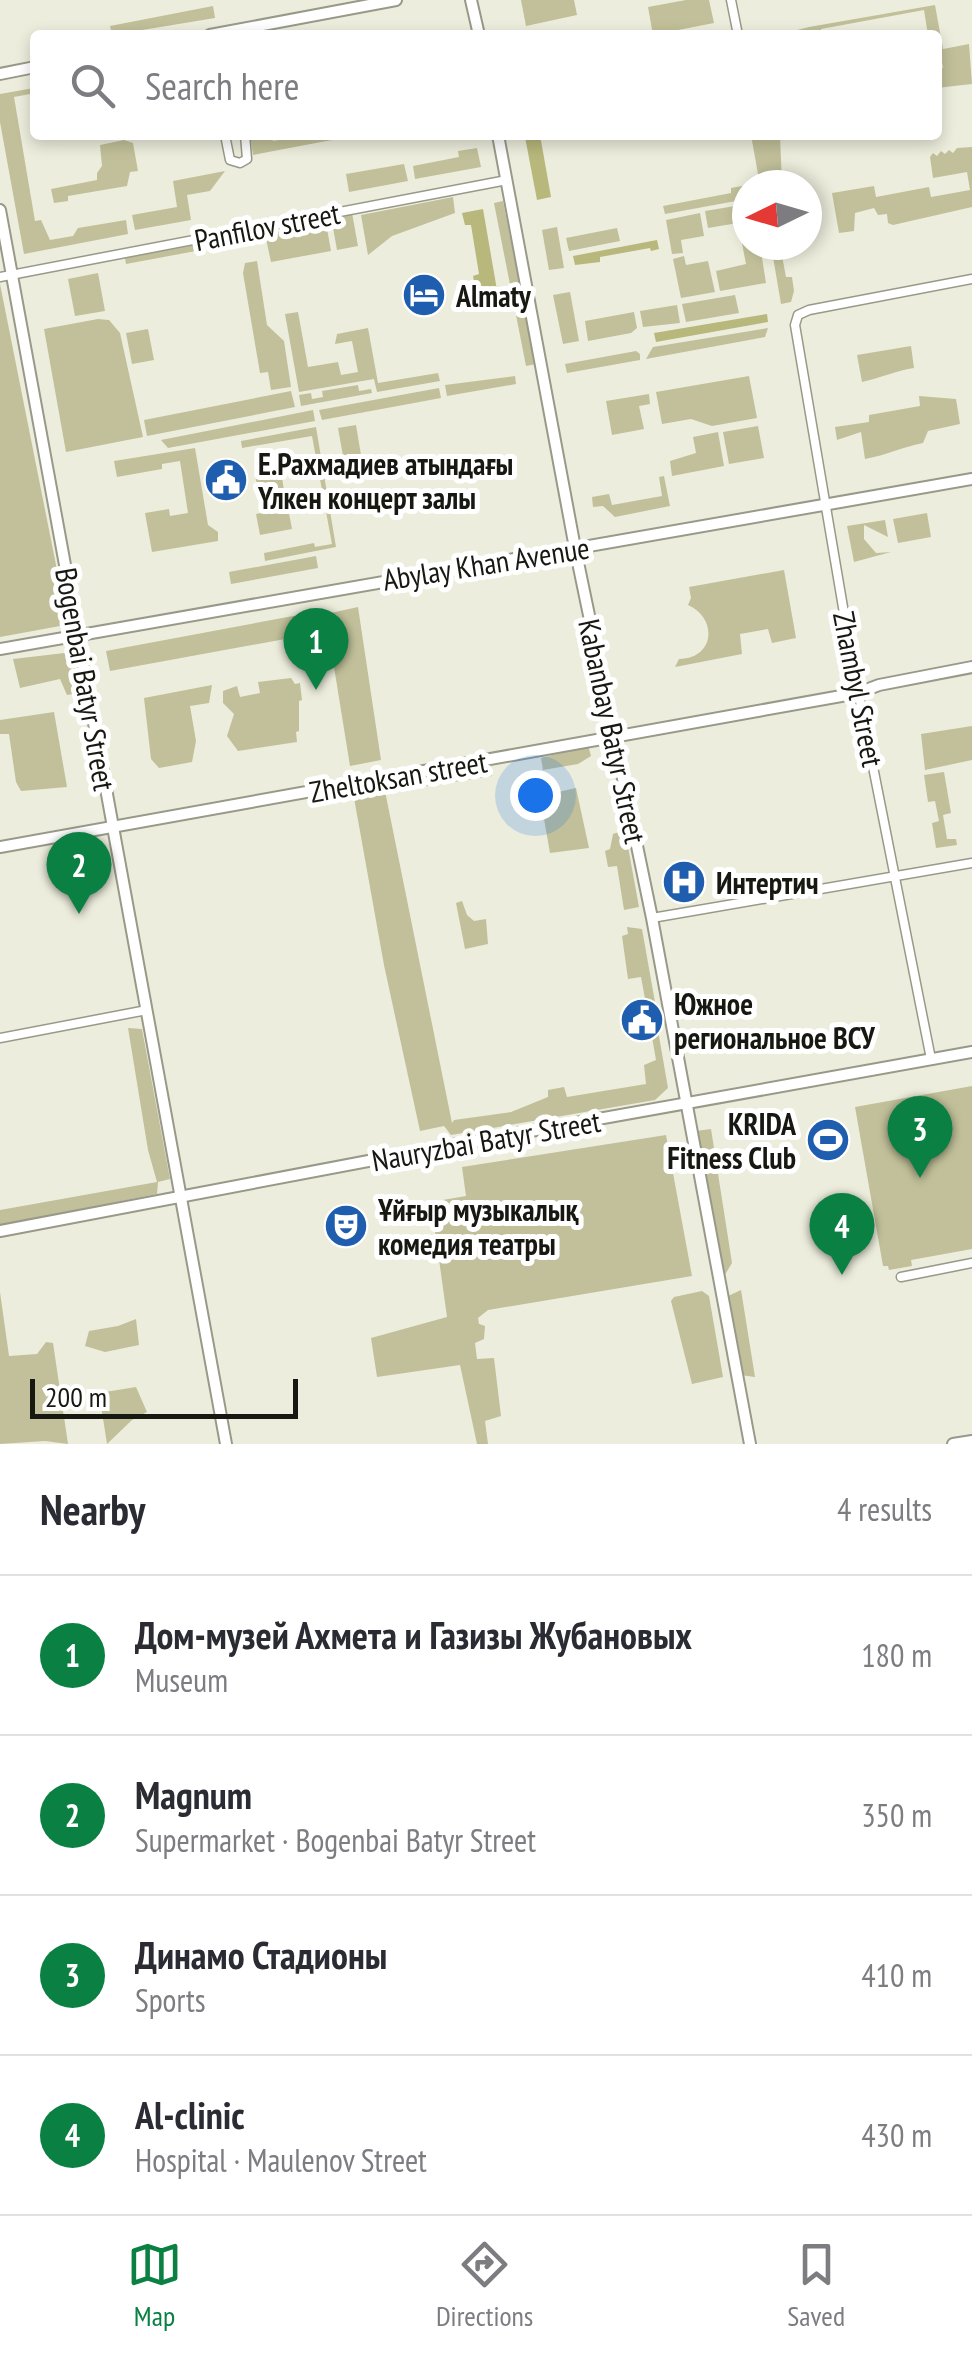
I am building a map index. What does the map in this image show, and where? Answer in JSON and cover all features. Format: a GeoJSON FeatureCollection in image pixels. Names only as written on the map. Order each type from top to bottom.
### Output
{"type":"FeatureCollection","features":[{"type":"Feature","properties":{"kind":"street"},"geometry":{"type":"LineString","coordinates":[[246,30],[396,0]]}},
{"type":"Feature","properties":{"kind":"street"},"geometry":{"type":"LineString","coordinates":[[471,0],[478,30]]}},
{"type":"Feature","properties":{"kind":"street"},"geometry":{"type":"LineString","coordinates":[[731,0],[737,30]]}},
{"type":"Feature","properties":{"kind":"street"},"geometry":{"type":"LineString","coordinates":[[0,74],[30,68]]}},
{"type":"Feature","properties":{"kind":"street"},"geometry":{"type":"LineString","coordinates":[[226,140],[230,160],[240,163],[248,152],[246,140]]}},
{"type":"Feature","properties":{"kind":"street","name":"Kabanbay Batyr Street"},"geometry":{"type":"LineString","coordinates":[[499,140],[575,548],[652,918],[750,1444]]}},
{"type":"Feature","properties":{"kind":"street","name":"Panfilov street"},"geometry":{"type":"LineString","coordinates":[[6,276],[507,180]]}},
{"type":"Feature","properties":{"kind":"street","name":"Bogenbai Batyr Street"},"geometry":{"type":"LineString","coordinates":[[0,210],[6,276],[78,635],[226,1444]]}},
{"type":"Feature","properties":{"kind":"street","name":"Zhambyl Street"},"geometry":{"type":"LineString","coordinates":[[931,1059],[858,693],[795,333],[796,318],[808,310],[972,280]]}},
{"type":"Feature","properties":{"kind":"street","name":"Abylay Khan Avenue"},"geometry":{"type":"LineString","coordinates":[[0,650],[972,479]]}},
{"type":"Feature","properties":{"kind":"street","name":"Zheltoksan street"},"geometry":{"type":"LineString","coordinates":[[0,847],[858,693],[879,684],[972,667]]}},
{"type":"Feature","properties":{"kind":"street"},"geometry":{"type":"LineString","coordinates":[[652,918],[972,863]]}},
{"type":"Feature","properties":{"kind":"street"},"geometry":{"type":"LineString","coordinates":[[0,1038],[147,1010]]}},
{"type":"Feature","properties":{"kind":"street","name":"Nauryzbai Batyr Street"},"geometry":{"type":"LineString","coordinates":[[0,1231],[972,1052]]}},
{"type":"Feature","properties":{"kind":"street"},"geometry":{"type":"LineString","coordinates":[[901,1277],[972,1263]]}},
{"type":"Feature","properties":{"kind":"street"},"geometry":{"type":"LineString","coordinates":[[953,1444],[972,1441]]}},
{"type":"Feature","properties":{"kind":"green space"},"geometry":{"type":"Polygon","coordinates":[[[521,0],[574,0],[577,15],[526,26],[521,0]]]}},
{"type":"Feature","properties":{"kind":"green space"},"geometry":{"type":"Polygon","coordinates":[[[709,0],[714,23],[652,30],[648,7],[709,0]]]}},
{"type":"Feature","properties":{"kind":"green space"},"geometry":{"type":"Polygon","coordinates":[[[935,5],[940,30],[927,30],[924,10],[821,30],[797,30],[935,5]]]}},
{"type":"Feature","properties":{"kind":"green space"},"geometry":{"type":"Polygon","coordinates":[[[213,6],[215,18],[142,30],[111,30],[110,26],[213,6]]]}},
{"type":"Feature","properties":{"kind":"green space"},"geometry":{"type":"Polygon","coordinates":[[[942,44],[943,49],[969,44],[972,84],[942,87],[942,44]]]}},
{"type":"Feature","properties":{"kind":"green space"},"geometry":{"type":"Polygon","coordinates":[[[30,89],[30,94],[14,97],[35,221],[41,220],[50,240],[73,236],[78,228],[126,220],[128,234],[24,254],[0,122],[0,94],[30,89]]]}},
{"type":"Feature","properties":{"kind":"green space"},"geometry":{"type":"Polygon","coordinates":[[[124,140],[133,143],[138,171],[130,172],[127,186],[68,196],[68,201],[54,203],[51,189],[97,180],[102,166],[100,145],[124,140]]]}},
{"type":"Feature","properties":{"kind":"green space"},"geometry":{"type":"Polygon","coordinates":[[[251,140],[332,140],[253,155],[251,140]]]}},
{"type":"Feature","properties":{"kind":"green space"},"geometry":{"type":"Polygon","coordinates":[[[752,140],[780,140],[781,170],[757,170],[752,140]]]}},
{"type":"Feature","properties":{"kind":"green space"},"geometry":{"type":"Polygon","coordinates":[[[972,147],[972,207],[893,225],[888,223],[887,214],[878,215],[874,208],[855,213],[854,231],[839,233],[832,193],[874,186],[876,197],[929,187],[931,197],[970,190],[967,172],[933,178],[930,157],[941,151],[953,153],[957,148],[972,147]]]}},
{"type":"Feature","properties":{"kind":"green space"},"geometry":{"type":"Polygon","coordinates":[[[477,148],[481,167],[415,179],[413,166],[459,157],[458,151],[477,148]]]}},
{"type":"Feature","properties":{"kind":"green space"},"geometry":{"type":"Polygon","coordinates":[[[404,164],[408,181],[349,192],[346,174],[404,164]]]}},
{"type":"Feature","properties":{"kind":"green space"},"geometry":{"type":"Polygon","coordinates":[[[225,171],[210,191],[187,195],[191,220],[135,230],[132,215],[177,207],[173,181],[225,171]]]}},
{"type":"Feature","properties":{"kind":"green space"},"geometry":{"type":"Polygon","coordinates":[[[731,188],[732,202],[665,214],[663,206],[731,193],[731,188]]]}},
{"type":"Feature","properties":{"kind":"green space"},"geometry":{"type":"Polygon","coordinates":[[[453,197],[455,213],[392,236],[368,255],[361,215],[453,197]]]}},
{"type":"Feature","properties":{"kind":"green space"},"geometry":{"type":"Polygon","coordinates":[[[503,201],[536,364],[526,366],[494,203],[503,201]]]}},
{"type":"Feature","properties":{"kind":"green space"},"geometry":{"type":"Polygon","coordinates":[[[732,206],[732,224],[708,228],[705,211],[732,206]]]}},
{"type":"Feature","properties":{"kind":"green space"},"geometry":{"type":"Polygon","coordinates":[[[352,213],[358,246],[337,250],[332,222],[352,213]]]}},
{"type":"Feature","properties":{"kind":"green space"},"geometry":{"type":"Polygon","coordinates":[[[700,213],[704,236],[681,240],[683,253],[672,254],[666,220],[700,213]]]}},
{"type":"Feature","properties":{"kind":"green space"},"geometry":{"type":"Polygon","coordinates":[[[326,223],[331,251],[271,262],[265,234],[326,223]]]}},
{"type":"Feature","properties":{"kind":"green space"},"geometry":{"type":"Polygon","coordinates":[[[557,227],[564,268],[549,270],[542,230],[557,227]]]}},
{"type":"Feature","properties":{"kind":"green space"},"geometry":{"type":"Polygon","coordinates":[[[617,228],[620,241],[569,251],[566,238],[617,228]]]}},
{"type":"Feature","properties":{"kind":"green space"},"geometry":{"type":"Polygon","coordinates":[[[252,234],[255,240],[126,264],[125,258],[252,234]]]}},
{"type":"Feature","properties":{"kind":"green space"},"geometry":{"type":"Polygon","coordinates":[[[684,256],[686,265],[708,261],[715,292],[681,298],[673,259],[684,256]]]}},
{"type":"Feature","properties":{"kind":"green space"},"geometry":{"type":"Polygon","coordinates":[[[745,260],[762,260],[766,283],[720,291],[716,271],[746,264],[745,260]]]}},
{"type":"Feature","properties":{"kind":"green space"},"geometry":{"type":"Polygon","coordinates":[[[774,260],[783,260],[786,277],[792,277],[791,302],[781,304],[774,260]]]}},
{"type":"Feature","properties":{"kind":"green space"},"geometry":{"type":"Polygon","coordinates":[[[257,261],[267,325],[284,341],[291,387],[271,390],[268,372],[260,373],[243,273],[245,263],[257,261]]]}},
{"type":"Feature","properties":{"kind":"green space"},"geometry":{"type":"Polygon","coordinates":[[[98,273],[105,311],[75,316],[68,279],[98,273]]]}},
{"type":"Feature","properties":{"kind":"green space"},"geometry":{"type":"Polygon","coordinates":[[[0,284],[66,615],[60,626],[0,637],[0,284]]]}},
{"type":"Feature","properties":{"kind":"green space"},"geometry":{"type":"Polygon","coordinates":[[[570,292],[579,341],[563,344],[553,295],[570,292]]]}},
{"type":"Feature","properties":{"kind":"green space"},"geometry":{"type":"Polygon","coordinates":[[[735,295],[739,313],[686,322],[682,304],[735,295]]]}},
{"type":"Feature","properties":{"kind":"green space"},"geometry":{"type":"Polygon","coordinates":[[[677,305],[680,323],[643,327],[640,311],[677,305]]]}},
{"type":"Feature","properties":{"kind":"green space"},"geometry":{"type":"Polygon","coordinates":[[[298,312],[308,367],[338,362],[341,375],[358,372],[352,341],[335,344],[337,334],[368,328],[378,383],[438,373],[440,381],[377,392],[374,379],[299,392],[285,314],[298,312]]]}},
{"type":"Feature","properties":{"kind":"green space"},"geometry":{"type":"Polygon","coordinates":[[[634,312],[637,328],[631,333],[588,341],[585,321],[634,312]]]}},
{"type":"Feature","properties":{"kind":"green space"},"geometry":{"type":"Polygon","coordinates":[[[109,320],[120,333],[143,437],[66,452],[44,329],[109,320]]]}},
{"type":"Feature","properties":{"kind":"green space"},"geometry":{"type":"Polygon","coordinates":[[[768,328],[765,337],[646,359],[653,347],[768,328]]]}},
{"type":"Feature","properties":{"kind":"green space"},"geometry":{"type":"Polygon","coordinates":[[[148,329],[154,360],[132,364],[126,333],[148,329]]]}},
{"type":"Feature","properties":{"kind":"green space"},"geometry":{"type":"Polygon","coordinates":[[[911,346],[914,368],[862,382],[857,355],[911,346]]]}},
{"type":"Feature","properties":{"kind":"green space"},"geometry":{"type":"Polygon","coordinates":[[[636,351],[640,360],[567,373],[565,364],[636,351]]]}},
{"type":"Feature","properties":{"kind":"green space"},"geometry":{"type":"Polygon","coordinates":[[[515,376],[516,384],[447,396],[445,385],[515,376]]]}},
{"type":"Feature","properties":{"kind":"green space"},"geometry":{"type":"Polygon","coordinates":[[[749,376],[757,418],[712,426],[691,419],[662,424],[656,392],[749,376]]]}},
{"type":"Feature","properties":{"kind":"green space"},"geometry":{"type":"Polygon","coordinates":[[[358,385],[359,391],[371,389],[372,393],[301,406],[299,395],[311,393],[312,399],[323,397],[322,391],[358,385]]]}},
{"type":"Feature","properties":{"kind":"green space"},"geometry":{"type":"Polygon","coordinates":[[[439,388],[441,398],[322,420],[319,410],[439,388]]]}},
{"type":"Feature","properties":{"kind":"green space"},"geometry":{"type":"Polygon","coordinates":[[[291,391],[295,407],[147,436],[144,420],[291,391]]]}},
{"type":"Feature","properties":{"kind":"green space"},"geometry":{"type":"Polygon","coordinates":[[[649,394],[650,404],[639,406],[644,429],[612,435],[606,401],[649,394]]]}},
{"type":"Feature","properties":{"kind":"green space"},"geometry":{"type":"Polygon","coordinates":[[[919,396],[956,399],[960,424],[928,431],[923,443],[865,459],[861,432],[837,440],[835,427],[869,422],[869,415],[920,406],[919,396]]]}},
{"type":"Feature","properties":{"kind":"green space"},"geometry":{"type":"Polygon","coordinates":[[[313,410],[315,421],[168,448],[161,440],[313,410]]]}},
{"type":"Feature","properties":{"kind":"green space"},"geometry":{"type":"Polygon","coordinates":[[[356,425],[361,455],[345,467],[338,428],[356,425]]]}},
{"type":"Feature","properties":{"kind":"green space"},"geometry":{"type":"Polygon","coordinates":[[[758,426],[764,458],[729,464],[723,432],[758,426]]]}},
{"type":"Feature","properties":{"kind":"green space"},"geometry":{"type":"Polygon","coordinates":[[[316,427],[336,547],[265,561],[264,553],[314,543],[315,547],[332,544],[312,436],[242,448],[241,441],[316,427]]]}},
{"type":"Feature","properties":{"kind":"green space"},"geometry":{"type":"Polygon","coordinates":[[[718,432],[724,466],[672,476],[670,461],[696,453],[693,437],[718,432]]]}},
{"type":"Feature","properties":{"kind":"green space"},"geometry":{"type":"Polygon","coordinates":[[[195,448],[208,525],[218,532],[218,541],[152,552],[145,513],[169,509],[170,516],[188,513],[180,461],[162,464],[162,469],[117,477],[114,461],[195,448]]]}},
{"type":"Feature","properties":{"kind":"green space"},"geometry":{"type":"Polygon","coordinates":[[[281,470],[285,498],[260,502],[255,475],[281,470]]]}},
{"type":"Feature","properties":{"kind":"green space"},"geometry":{"type":"Polygon","coordinates":[[[664,476],[670,506],[615,517],[603,506],[593,507],[592,497],[609,494],[612,505],[662,496],[659,477],[664,476]]]}},
{"type":"Feature","properties":{"kind":"green space"},"geometry":{"type":"Polygon","coordinates":[[[288,508],[292,529],[260,535],[256,514],[288,508]]]}},
{"type":"Feature","properties":{"kind":"green space"},"geometry":{"type":"Polygon","coordinates":[[[927,513],[931,537],[898,543],[893,519],[927,513]]]}},
{"type":"Feature","properties":{"kind":"green space"},"geometry":{"type":"Polygon","coordinates":[[[885,520],[888,537],[864,525],[864,539],[876,553],[891,552],[854,562],[847,526],[885,520]]]}},
{"type":"Feature","properties":{"kind":"green space"},"geometry":{"type":"Polygon","coordinates":[[[316,556],[318,568],[231,584],[229,572],[316,556]]]}},
{"type":"Feature","properties":{"kind":"green space"},"geometry":{"type":"Polygon","coordinates":[[[784,570],[796,638],[772,643],[768,629],[740,634],[742,654],[675,667],[679,659],[700,652],[708,637],[704,619],[688,605],[689,587],[784,570]]]}},
{"type":"Feature","properties":{"kind":"green space"},"geometry":{"type":"Polygon","coordinates":[[[358,607],[381,760],[350,766],[329,636],[301,640],[296,637],[110,671],[106,651],[293,616],[300,617],[302,628],[319,624],[317,616],[358,607]]]}},
{"type":"Feature","properties":{"kind":"green space"},"geometry":{"type":"Polygon","coordinates":[[[73,652],[84,692],[67,695],[60,679],[20,688],[13,659],[73,652]]]}},
{"type":"Feature","properties":{"kind":"green space"},"geometry":{"type":"Polygon","coordinates":[[[291,678],[295,684],[300,683],[302,700],[297,742],[238,751],[227,736],[234,714],[223,703],[223,691],[237,686],[240,697],[260,693],[258,682],[291,678]]]}},
{"type":"Feature","properties":{"kind":"green space"},"geometry":{"type":"Polygon","coordinates":[[[212,685],[209,703],[190,706],[196,741],[192,762],[159,768],[151,759],[144,698],[212,685]]]}},
{"type":"Feature","properties":{"kind":"green space"},"geometry":{"type":"Polygon","coordinates":[[[54,712],[67,787],[21,791],[16,782],[9,734],[0,734],[0,720],[54,712]]]}},
{"type":"Feature","properties":{"kind":"green space"},"geometry":{"type":"Polygon","coordinates":[[[972,726],[972,760],[925,770],[921,734],[972,726]]]}},
{"type":"Feature","properties":{"kind":"green space"},"geometry":{"type":"Polygon","coordinates":[[[588,745],[591,756],[578,764],[543,770],[541,758],[588,745]]]}},
{"type":"Feature","properties":{"kind":"green space"},"geometry":{"type":"Polygon","coordinates":[[[491,765],[492,776],[397,791],[405,780],[491,765]]]}},
{"type":"Feature","properties":{"kind":"green space"},"geometry":{"type":"Polygon","coordinates":[[[944,772],[951,813],[943,815],[947,839],[956,839],[957,845],[936,848],[932,823],[939,821],[935,801],[928,802],[924,775],[944,772]]]}},
{"type":"Feature","properties":{"kind":"green space"},"geometry":{"type":"Polygon","coordinates":[[[576,788],[589,848],[550,853],[540,796],[576,788]]]}},
{"type":"Feature","properties":{"kind":"green space"},"geometry":{"type":"Polygon","coordinates":[[[385,791],[452,1123],[511,1112],[548,1097],[548,1090],[564,1087],[567,1097],[646,1084],[644,1065],[656,1060],[649,1020],[656,1019],[668,1088],[655,1100],[451,1135],[444,1126],[420,1131],[384,965],[354,798],[385,791]]]}},
{"type":"Feature","properties":{"kind":"green space"},"geometry":{"type":"Polygon","coordinates":[[[625,830],[639,907],[624,910],[617,866],[608,867],[605,851],[610,849],[613,834],[625,830]]]}},
{"type":"Feature","properties":{"kind":"green space"},"geometry":{"type":"Polygon","coordinates":[[[462,901],[474,921],[486,919],[488,944],[465,949],[456,903],[462,901]]]}},
{"type":"Feature","properties":{"kind":"green space"},"geometry":{"type":"Polygon","coordinates":[[[627,927],[642,929],[655,1002],[646,1004],[641,977],[628,979],[622,936],[628,934],[627,927]]]}},
{"type":"Feature","properties":{"kind":"green space"},"geometry":{"type":"Polygon","coordinates":[[[128,1028],[142,1029],[170,1179],[158,1182],[157,1194],[0,1225],[0,1210],[157,1182],[128,1028]]]}},
{"type":"Feature","properties":{"kind":"green space"},"geometry":{"type":"Polygon","coordinates":[[[972,1086],[972,1249],[911,1260],[912,1266],[889,1270],[883,1266],[855,1107],[972,1086]]]}},
{"type":"Feature","properties":{"kind":"green space"},"geometry":{"type":"Polygon","coordinates":[[[711,1129],[732,1263],[723,1278],[696,1131],[711,1129]]]}},
{"type":"Feature","properties":{"kind":"green space"},"geometry":{"type":"Polygon","coordinates":[[[666,1135],[692,1276],[488,1310],[478,1318],[479,1324],[485,1326],[484,1339],[475,1343],[477,1359],[494,1358],[501,1416],[485,1421],[488,1444],[477,1444],[460,1365],[377,1377],[371,1338],[447,1317],[431,1202],[466,1196],[462,1167],[666,1135]]]}},
{"type":"Feature","properties":{"kind":"green space"},"geometry":{"type":"Polygon","coordinates":[[[741,1290],[755,1377],[740,1375],[726,1297],[741,1290]]]}},
{"type":"Feature","properties":{"kind":"green space"},"geometry":{"type":"Polygon","coordinates":[[[702,1291],[709,1296],[723,1377],[692,1384],[671,1301],[702,1291]]]}},
{"type":"Feature","properties":{"kind":"green space"},"geometry":{"type":"Polygon","coordinates":[[[0,1292],[9,1356],[37,1354],[46,1342],[53,1343],[68,1444],[0,1444],[0,1292]]]}},
{"type":"Feature","properties":{"kind":"green space"},"geometry":{"type":"Polygon","coordinates":[[[136,1319],[139,1345],[105,1352],[85,1346],[89,1331],[136,1319]]]}},
{"type":"Feature","properties":{"kind":"green space"},"geometry":{"type":"Polygon","coordinates":[[[136,1387],[147,1412],[132,1420],[107,1444],[99,1393],[136,1387]]]}},
{"type":"Feature","properties":{"kind":"shaded area"},"geometry":{"type":"Polygon","coordinates":[[[526,140],[541,140],[551,197],[537,200],[526,140]]]}},
{"type":"Feature","properties":{"kind":"shaded area"},"geometry":{"type":"Polygon","coordinates":[[[483,209],[497,290],[476,293],[473,276],[479,274],[471,225],[465,225],[462,213],[483,209]]]}},
{"type":"Feature","properties":{"kind":"shaded area"},"geometry":{"type":"Polygon","coordinates":[[[657,240],[659,249],[600,257],[600,262],[575,265],[573,256],[657,240]]]}},
{"type":"Feature","properties":{"kind":"shaded area"},"geometry":{"type":"Polygon","coordinates":[[[767,314],[768,322],[656,342],[654,333],[767,314]]]}},
{"type":"Feature","properties":{"kind":"place","name":"Almaty"},"geometry":{"type":"Point","coordinates":[424,295]}},
{"type":"Feature","properties":{"kind":"place","name":"Е.Рахмадиев атындағы Үлкен концерт залы"},"geometry":{"type":"Point","coordinates":[226,480]}},
{"type":"Feature","properties":{"kind":"place","name":"Дом-музей Ахмета и Газизы Жубановых"},"geometry":{"type":"Point","coordinates":[316,690]}},
{"type":"Feature","properties":{"kind":"place","name":"Интертич"},"geometry":{"type":"Point","coordinates":[684,882]}},
{"type":"Feature","properties":{"kind":"place","name":"Magnum"},"geometry":{"type":"Point","coordinates":[79,914]}},
{"type":"Feature","properties":{"kind":"place","name":"Южное региональное ВСУ"},"geometry":{"type":"Point","coordinates":[642,1020]}},
{"type":"Feature","properties":{"kind":"place","name":"KRIDA Fitness Club"},"geometry":{"type":"Point","coordinates":[828,1140]}},
{"type":"Feature","properties":{"kind":"place","name":"Динамо Стадионы"},"geometry":{"type":"Point","coordinates":[920,1178]}},
{"type":"Feature","properties":{"kind":"place","name":"Ұйғыр музыкалық комедия театры"},"geometry":{"type":"Point","coordinates":[346,1226]}},
{"type":"Feature","properties":{"kind":"place","name":"Al-clinic"},"geometry":{"type":"Point","coordinates":[842,1275]}}]}
